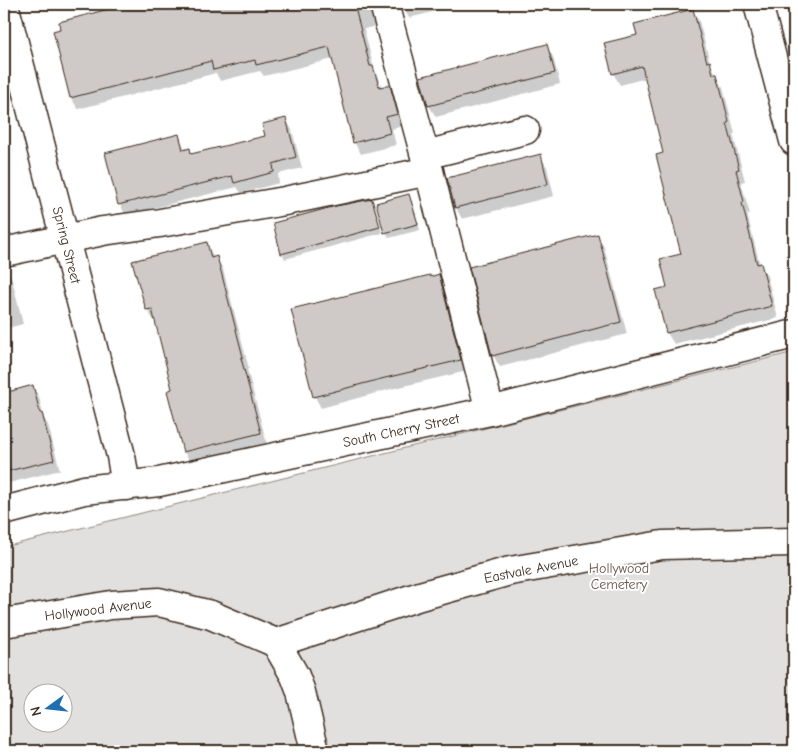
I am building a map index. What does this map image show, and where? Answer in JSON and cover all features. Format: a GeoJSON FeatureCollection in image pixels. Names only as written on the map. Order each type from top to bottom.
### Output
{"type":"FeatureCollection","features":[{"type":"Feature","properties":{"kind":"street","name":"Spring Street"},"geometry":{"type":"LineString","coordinates":[[4,4],[121,456],[126,486]]}},
{"type":"Feature","properties":{"kind":"street"},"geometry":{"type":"LineString","coordinates":[[384,4],[427,163],[490,411]]}},
{"type":"Feature","properties":{"kind":"street"},"geometry":{"type":"LineString","coordinates":[[758,4],[794,141]]}},
{"type":"Feature","properties":{"kind":"street"},"geometry":{"type":"LineString","coordinates":[[4,252],[103,231],[160,224],[285,201],[427,163],[525,130]]}},
{"type":"Feature","properties":{"kind":"street","name":"South Cherry Street"},"geometry":{"type":"LineString","coordinates":[[4,511],[84,490],[159,482],[490,411],[794,334]]}},
{"type":"Feature","properties":{"kind":"street","name":"Eastvale Avenue"},"geometry":{"type":"LineString","coordinates":[[276,643],[420,596],[510,571],[662,545],[794,542]]}},
{"type":"Feature","properties":{"kind":"street","name":"Hollywood Avenue"},"geometry":{"type":"LineString","coordinates":[[4,623],[110,605],[159,602],[211,615],[276,643]]}},
{"type":"Feature","properties":{"kind":"street"},"geometry":{"type":"LineString","coordinates":[[276,643],[295,676],[301,692],[315,751]]}},
{"type":"Feature","properties":{"kind":"green space","name":"Hollywood Cemetery"},"geometry":{"type":"Polygon","coordinates":[[[794,352],[794,751],[4,751],[4,547],[794,352]]]}},
{"type":"Feature","properties":{"kind":"building"},"geometry":{"type":"Polygon","coordinates":[[[128,4],[354,4],[370,66],[373,66],[379,87],[390,85],[398,114],[386,117],[390,133],[353,143],[329,47],[256,65],[255,60],[213,70],[211,61],[70,98],[53,31],[60,29],[59,22],[128,4]]]}},
{"type":"Feature","properties":{"kind":"building"},"geometry":{"type":"Polygon","coordinates":[[[693,9],[707,62],[710,61],[713,74],[717,74],[739,169],[736,170],[744,202],[742,203],[757,264],[761,263],[772,306],[666,333],[655,290],[667,287],[660,259],[681,254],[656,155],[663,153],[642,66],[612,74],[604,43],[637,35],[634,24],[693,9]]]}},
{"type":"Feature","properties":{"kind":"building"},"geometry":{"type":"Polygon","coordinates":[[[547,44],[555,73],[428,106],[420,77],[547,44]]]}},
{"type":"Feature","properties":{"kind":"building"},"geometry":{"type":"Polygon","coordinates":[[[286,118],[296,157],[273,164],[274,172],[234,183],[232,176],[118,205],[105,153],[179,134],[183,150],[190,148],[191,154],[265,136],[262,124],[286,118]]]}},
{"type":"Feature","properties":{"kind":"building"},"geometry":{"type":"Polygon","coordinates":[[[541,154],[548,184],[455,208],[447,178],[541,154]]]}},
{"type":"Feature","properties":{"kind":"building"},"geometry":{"type":"Polygon","coordinates":[[[409,194],[418,224],[384,233],[376,203],[409,194]]]}},
{"type":"Feature","properties":{"kind":"building"},"geometry":{"type":"Polygon","coordinates":[[[372,199],[380,227],[281,254],[273,223],[336,206],[372,199]]]}},
{"type":"Feature","properties":{"kind":"building"},"geometry":{"type":"Polygon","coordinates":[[[598,234],[621,322],[492,356],[469,267],[598,234]]]}},
{"type":"Feature","properties":{"kind":"building"},"geometry":{"type":"Polygon","coordinates":[[[207,242],[211,258],[217,256],[261,433],[183,452],[167,391],[172,389],[152,309],[146,310],[132,261],[207,242]]]}},
{"type":"Feature","properties":{"kind":"building"},"geometry":{"type":"Polygon","coordinates":[[[439,274],[461,360],[313,397],[291,309],[439,274]]]}},
{"type":"Feature","properties":{"kind":"building"},"geometry":{"type":"Polygon","coordinates":[[[33,385],[54,460],[4,472],[4,393],[33,385]]]}}]}
